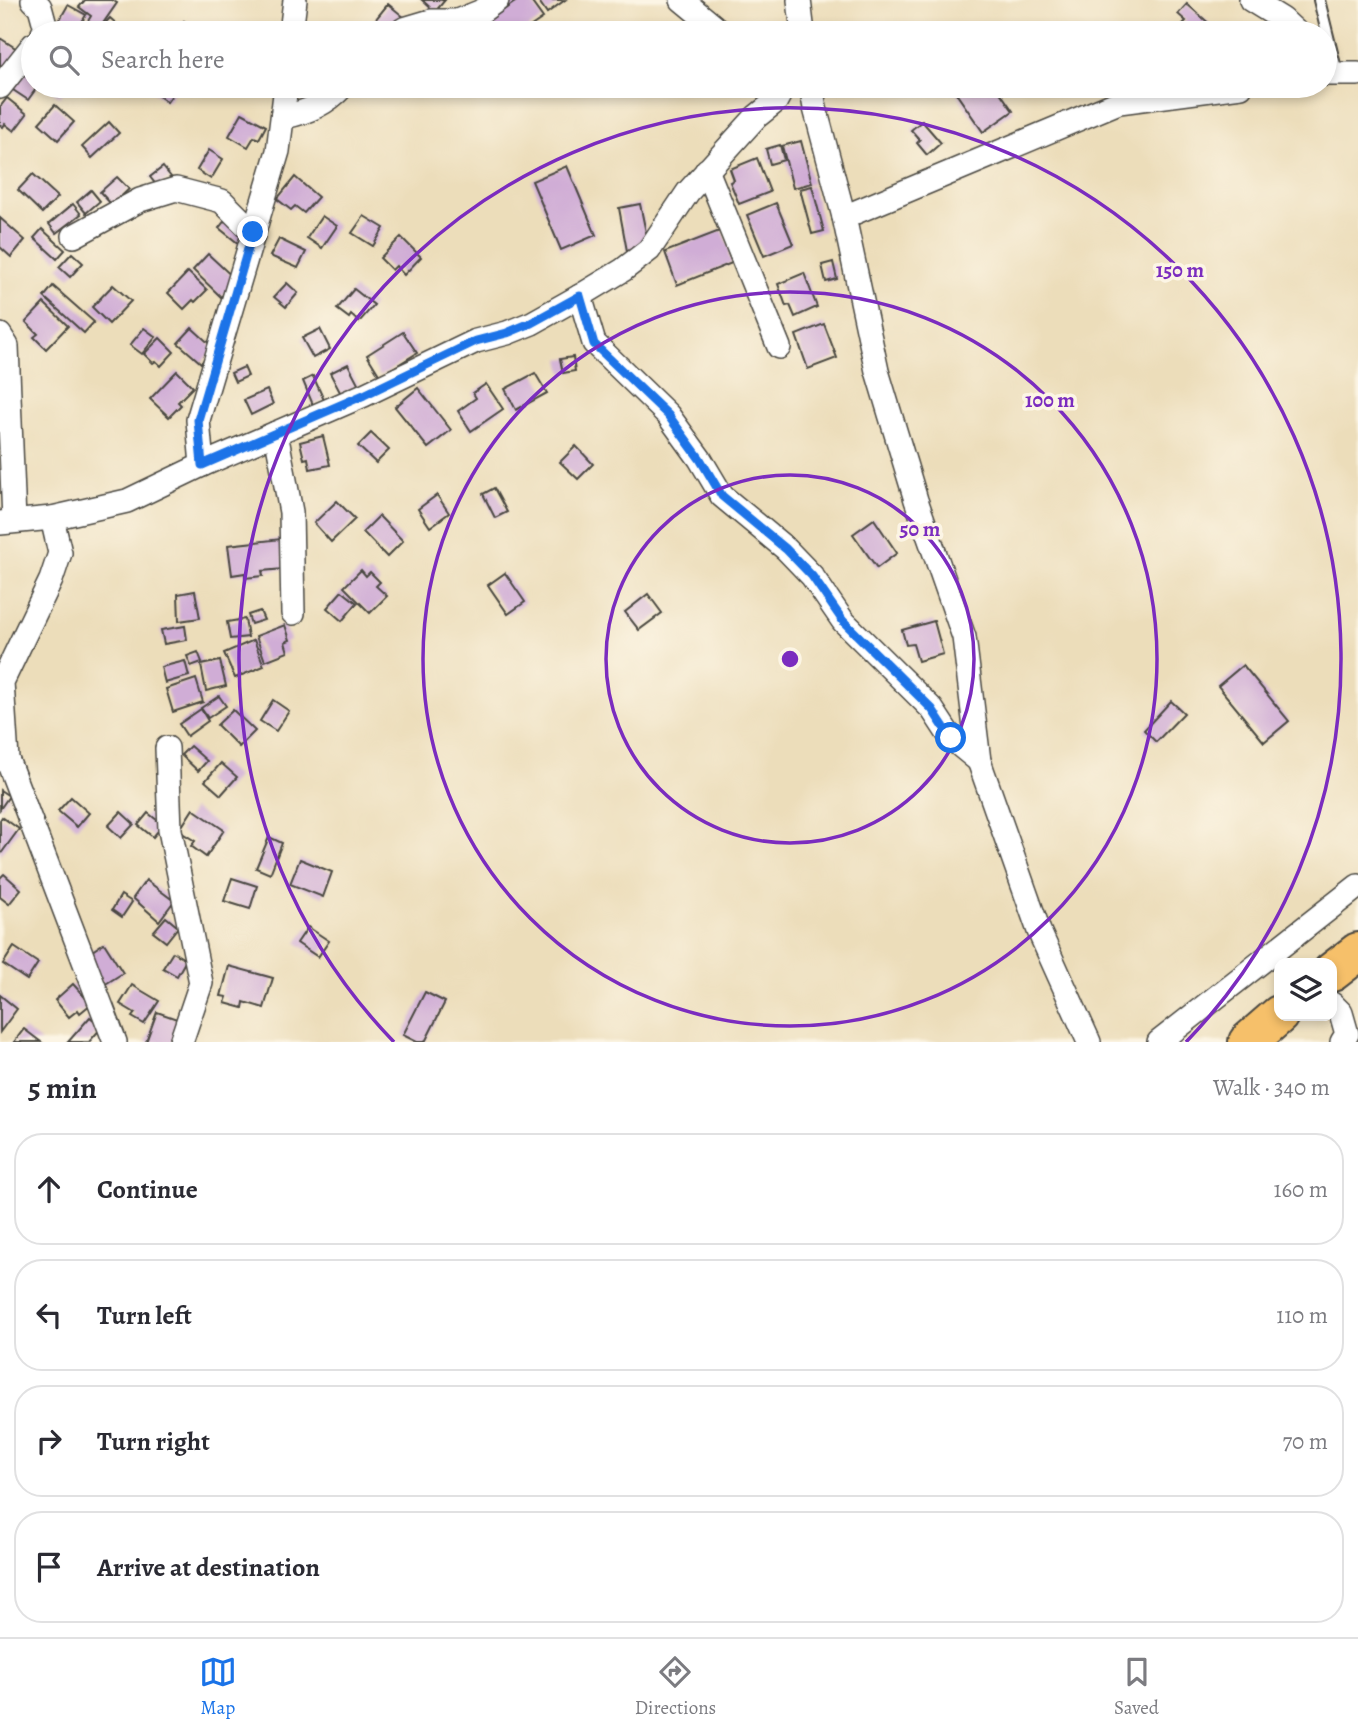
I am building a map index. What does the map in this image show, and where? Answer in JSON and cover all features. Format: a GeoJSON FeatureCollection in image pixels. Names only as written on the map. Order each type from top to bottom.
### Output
{"type":"FeatureCollection","features":[{"type":"Feature","properties":{"kind":"highway"},"geometry":{"type":"LineString","coordinates":[[1337,968],[1358,952]]}},
{"type":"Feature","properties":{"kind":"highway"},"geometry":{"type":"LineString","coordinates":[[1248,1042],[1274,1019]]}},
{"type":"Feature","properties":{"kind":"street"},"geometry":{"type":"LineString","coordinates":[[33,0],[40,7],[44,21]]}},
{"type":"Feature","properties":{"kind":"street"},"geometry":{"type":"LineString","coordinates":[[431,21],[457,21],[482,11],[497,0]]}},
{"type":"Feature","properties":{"kind":"street"},"geometry":{"type":"LineString","coordinates":[[682,0],[707,21]]}},
{"type":"Feature","properties":{"kind":"street"},"geometry":{"type":"LineString","coordinates":[[799,0],[801,21]]}},
{"type":"Feature","properties":{"kind":"street"},"geometry":{"type":"LineString","coordinates":[[1251,0],[1284,21]]}},
{"type":"Feature","properties":{"kind":"street"},"geometry":{"type":"LineString","coordinates":[[292,21],[293,1]]}},
{"type":"Feature","properties":{"kind":"street"},"geometry":{"type":"LineString","coordinates":[[0,87],[21,60]]}},
{"type":"Feature","properties":{"kind":"street"},"geometry":{"type":"LineString","coordinates":[[202,465],[198,420],[278,152],[285,98]]}},
{"type":"Feature","properties":{"kind":"street"},"geometry":{"type":"LineString","coordinates":[[284,117],[306,112],[330,98]]}},
{"type":"Feature","properties":{"kind":"street"},"geometry":{"type":"LineString","coordinates":[[0,335],[7,346],[7,522],[52,519],[127,501],[202,465],[364,395],[476,341],[531,323],[623,270],[649,250],[688,192],[756,117],[777,98]]}},
{"type":"Feature","properties":{"kind":"street"},"geometry":{"type":"LineString","coordinates":[[813,98],[844,217],[877,371],[916,500],[964,637],[979,761],[1039,931],[1089,1042]]}},
{"type":"Feature","properties":{"kind":"street"},"geometry":{"type":"LineString","coordinates":[[844,217],[1119,102],[1150,98]]}},
{"type":"Feature","properties":{"kind":"street"},"geometry":{"type":"LineString","coordinates":[[707,170],[779,348]]}},
{"type":"Feature","properties":{"kind":"street"},"geometry":{"type":"LineString","coordinates":[[74,236],[140,200],[176,189],[222,201],[253,232]]}},
{"type":"Feature","properties":{"kind":"street"},"geometry":{"type":"LineString","coordinates":[[580,296],[594,344],[668,415],[700,459],[722,496],[786,549],[812,576],[843,621],[932,709],[951,738],[979,761]]}},
{"type":"Feature","properties":{"kind":"street"},"geometry":{"type":"LineString","coordinates":[[276,433],[291,512],[293,613]]}},
{"type":"Feature","properties":{"kind":"street"},"geometry":{"type":"LineString","coordinates":[[52,519],[60,554],[51,580],[1,684],[7,759],[115,1042]]}},
{"type":"Feature","properties":{"kind":"street"},"geometry":{"type":"LineString","coordinates":[[167,748],[170,830],[201,983],[184,1041]]}},
{"type":"Feature","properties":{"kind":"street"},"geometry":{"type":"LineString","coordinates":[[1159,1042],[1358,886]]}},
{"type":"Feature","properties":{"kind":"street"},"geometry":{"type":"LineString","coordinates":[[1337,1009],[1341,1013],[1347,1034],[1342,1042]]}},
{"type":"Feature","properties":{"kind":"lane"},"geometry":{"type":"LineString","coordinates":[[1319,0],[1324,21]]}},
{"type":"Feature","properties":{"kind":"building"},"geometry":{"type":"Polygon","coordinates":[[[85,0],[112,0],[117,3],[105,21],[88,21],[91,16],[79,7],[85,0]]]}},
{"type":"Feature","properties":{"kind":"building"},"geometry":{"type":"Polygon","coordinates":[[[422,0],[445,0],[435,12],[422,0]]]}},
{"type":"Feature","properties":{"kind":"building"},"geometry":{"type":"Polygon","coordinates":[[[518,0],[530,0],[543,18],[539,21],[488,21],[518,0]]]}},
{"type":"Feature","properties":{"kind":"building"},"geometry":{"type":"Polygon","coordinates":[[[538,0],[565,0],[547,13],[538,0]]]}},
{"type":"Feature","properties":{"kind":"building"},"geometry":{"type":"Polygon","coordinates":[[[388,4],[405,18],[402,21],[375,20],[388,4]]]}},
{"type":"Feature","properties":{"kind":"building"},"geometry":{"type":"Polygon","coordinates":[[[1187,4],[1206,21],[1186,21],[1178,14],[1187,4]]]}},
{"type":"Feature","properties":{"kind":"building"},"geometry":{"type":"Polygon","coordinates":[[[68,5],[86,15],[82,21],[59,21],[68,5]]]}},
{"type":"Feature","properties":{"kind":"building"},"geometry":{"type":"Polygon","coordinates":[[[0,38],[20,51],[0,77],[0,38]]]}},
{"type":"Feature","properties":{"kind":"building"},"geometry":{"type":"Polygon","coordinates":[[[21,73],[21,95],[10,88],[21,73]]]}},
{"type":"Feature","properties":{"kind":"building"},"geometry":{"type":"Polygon","coordinates":[[[7,98],[27,114],[14,131],[5,124],[3,127],[0,125],[0,107],[7,98]]]}},
{"type":"Feature","properties":{"kind":"building"},"geometry":{"type":"Polygon","coordinates":[[[959,98],[1004,98],[1013,111],[983,132],[959,98]]]}},
{"type":"Feature","properties":{"kind":"building"},"geometry":{"type":"Polygon","coordinates":[[[55,105],[74,122],[58,140],[39,123],[55,105]]]}},
{"type":"Feature","properties":{"kind":"building"},"geometry":{"type":"Polygon","coordinates":[[[242,113],[266,126],[259,139],[254,137],[248,147],[229,136],[242,113]]]}},
{"type":"Feature","properties":{"kind":"building"},"geometry":{"type":"Polygon","coordinates":[[[922,121],[941,143],[927,155],[917,143],[920,140],[911,130],[922,121]]]}},
{"type":"Feature","properties":{"kind":"building"},"geometry":{"type":"Polygon","coordinates":[[[109,122],[119,133],[92,158],[82,147],[109,122]]]}},
{"type":"Feature","properties":{"kind":"building"},"geometry":{"type":"Polygon","coordinates":[[[801,141],[812,183],[793,188],[782,146],[801,141]]]}},
{"type":"Feature","properties":{"kind":"building"},"geometry":{"type":"Polygon","coordinates":[[[780,145],[784,160],[770,164],[766,149],[780,145]]]}},
{"type":"Feature","properties":{"kind":"building"},"geometry":{"type":"Polygon","coordinates":[[[209,150],[223,159],[211,179],[197,170],[209,150]]]}},
{"type":"Feature","properties":{"kind":"building"},"geometry":{"type":"Polygon","coordinates":[[[757,158],[770,192],[739,204],[730,182],[734,180],[730,169],[757,158]]]}},
{"type":"Feature","properties":{"kind":"building"},"geometry":{"type":"Polygon","coordinates":[[[567,166],[596,235],[561,250],[532,181],[567,166]]]}},
{"type":"Feature","properties":{"kind":"building"},"geometry":{"type":"Polygon","coordinates":[[[163,167],[171,177],[158,187],[150,177],[163,167]]]}},
{"type":"Feature","properties":{"kind":"building"},"geometry":{"type":"Polygon","coordinates":[[[33,174],[58,197],[42,213],[18,190],[33,174]]]}},
{"type":"Feature","properties":{"kind":"building"},"geometry":{"type":"Polygon","coordinates":[[[117,177],[129,189],[112,205],[100,192],[117,177]]]}},
{"type":"Feature","properties":{"kind":"building"},"geometry":{"type":"Polygon","coordinates":[[[295,177],[318,197],[304,213],[295,206],[291,210],[277,199],[295,177]]]}},
{"type":"Feature","properties":{"kind":"building"},"geometry":{"type":"Polygon","coordinates":[[[812,186],[824,231],[812,234],[800,189],[812,186]]]}},
{"type":"Feature","properties":{"kind":"building"},"geometry":{"type":"Polygon","coordinates":[[[91,190],[100,201],[86,213],[77,202],[91,190]]]}},
{"type":"Feature","properties":{"kind":"building"},"geometry":{"type":"Polygon","coordinates":[[[776,203],[793,244],[764,256],[747,215],[776,203]]]}},
{"type":"Feature","properties":{"kind":"building"},"geometry":{"type":"Polygon","coordinates":[[[73,204],[81,214],[56,233],[49,224],[73,204]]]}},
{"type":"Feature","properties":{"kind":"building"},"geometry":{"type":"Polygon","coordinates":[[[640,204],[649,247],[627,251],[619,208],[640,204]]]}},
{"type":"Feature","properties":{"kind":"building"},"geometry":{"type":"Polygon","coordinates":[[[322,216],[337,226],[322,248],[307,238],[322,216]]]}},
{"type":"Feature","properties":{"kind":"building"},"geometry":{"type":"Polygon","coordinates":[[[364,216],[384,228],[373,246],[352,233],[364,216]]]}},
{"type":"Feature","properties":{"kind":"building"},"geometry":{"type":"Polygon","coordinates":[[[0,218],[25,240],[11,257],[0,247],[0,218]]]}},
{"type":"Feature","properties":{"kind":"building"},"geometry":{"type":"Polygon","coordinates":[[[226,219],[246,235],[239,244],[219,228],[226,219]]]}},
{"type":"Feature","properties":{"kind":"building"},"geometry":{"type":"Polygon","coordinates":[[[42,229],[65,250],[57,259],[34,238],[42,229]]]}},
{"type":"Feature","properties":{"kind":"building"},"geometry":{"type":"Polygon","coordinates":[[[722,230],[731,252],[728,253],[732,263],[677,285],[665,252],[722,230]]]}},
{"type":"Feature","properties":{"kind":"building"},"geometry":{"type":"Polygon","coordinates":[[[401,237],[421,257],[404,275],[396,266],[392,270],[380,258],[401,237]]]}},
{"type":"Feature","properties":{"kind":"building"},"geometry":{"type":"Polygon","coordinates":[[[279,239],[306,252],[298,268],[270,256],[279,239]]]}},
{"type":"Feature","properties":{"kind":"building"},"geometry":{"type":"Polygon","coordinates":[[[72,253],[83,263],[70,277],[59,267],[72,253]]]}},
{"type":"Feature","properties":{"kind":"building"},"geometry":{"type":"Polygon","coordinates":[[[208,254],[236,280],[221,297],[193,270],[208,254]]]}},
{"type":"Feature","properties":{"kind":"building"},"geometry":{"type":"Polygon","coordinates":[[[833,262],[837,279],[826,282],[822,265],[833,262]]]}},
{"type":"Feature","properties":{"kind":"building"},"geometry":{"type":"Polygon","coordinates":[[[188,272],[207,290],[184,309],[168,293],[188,272]]]}},
{"type":"Feature","properties":{"kind":"building"},"geometry":{"type":"Polygon","coordinates":[[[804,273],[817,307],[795,317],[790,305],[786,306],[778,284],[804,273]]]}},
{"type":"Feature","properties":{"kind":"building"},"geometry":{"type":"Polygon","coordinates":[[[287,283],[298,293],[286,307],[274,297],[287,283]]]}},
{"type":"Feature","properties":{"kind":"building"},"geometry":{"type":"Polygon","coordinates":[[[113,285],[131,301],[109,324],[92,307],[113,285]]]}},
{"type":"Feature","properties":{"kind":"building"},"geometry":{"type":"Polygon","coordinates":[[[53,286],[94,322],[84,333],[44,297],[53,286]]]}},
{"type":"Feature","properties":{"kind":"building"},"geometry":{"type":"Polygon","coordinates":[[[354,289],[374,305],[359,322],[337,309],[354,289]]]}},
{"type":"Feature","properties":{"kind":"building"},"geometry":{"type":"Polygon","coordinates":[[[44,303],[68,326],[46,349],[34,337],[38,334],[26,322],[44,303]]]}},
{"type":"Feature","properties":{"kind":"building"},"geometry":{"type":"Polygon","coordinates":[[[824,324],[837,358],[808,369],[796,335],[824,324]]]}},
{"type":"Feature","properties":{"kind":"building"},"geometry":{"type":"Polygon","coordinates":[[[144,328],[156,337],[142,354],[130,345],[144,328]]]}},
{"type":"Feature","properties":{"kind":"building"},"geometry":{"type":"Polygon","coordinates":[[[192,328],[214,348],[201,363],[178,343],[192,328]]]}},
{"type":"Feature","properties":{"kind":"building"},"geometry":{"type":"Polygon","coordinates":[[[320,329],[330,349],[313,358],[302,338],[320,329]]]}},
{"type":"Feature","properties":{"kind":"building"},"geometry":{"type":"Polygon","coordinates":[[[403,332],[417,353],[380,376],[367,355],[403,332]]]}},
{"type":"Feature","properties":{"kind":"building"},"geometry":{"type":"Polygon","coordinates":[[[160,338],[174,352],[161,366],[156,361],[153,363],[144,354],[160,338]]]}},
{"type":"Feature","properties":{"kind":"building"},"geometry":{"type":"Polygon","coordinates":[[[573,357],[575,371],[563,373],[560,359],[573,357]]]}},
{"type":"Feature","properties":{"kind":"building"},"geometry":{"type":"Polygon","coordinates":[[[348,364],[359,385],[341,394],[330,373],[348,364]]]}},
{"type":"Feature","properties":{"kind":"building"},"geometry":{"type":"Polygon","coordinates":[[[244,367],[248,376],[235,382],[231,373],[244,367]]]}},
{"type":"Feature","properties":{"kind":"building"},"geometry":{"type":"Polygon","coordinates":[[[177,371],[193,387],[178,402],[181,405],[169,417],[150,399],[177,371]]]}},
{"type":"Feature","properties":{"kind":"building"},"geometry":{"type":"Polygon","coordinates":[[[535,373],[547,393],[516,410],[505,389],[535,373]]]}},
{"type":"Feature","properties":{"kind":"building"},"geometry":{"type":"Polygon","coordinates":[[[313,376],[324,400],[313,405],[303,381],[313,376]]]}},
{"type":"Feature","properties":{"kind":"building"},"geometry":{"type":"Polygon","coordinates":[[[486,384],[503,409],[471,431],[458,411],[476,398],[473,393],[486,384]]]}},
{"type":"Feature","properties":{"kind":"building"},"geometry":{"type":"Polygon","coordinates":[[[418,388],[451,430],[428,448],[395,407],[418,388]]]}},
{"type":"Feature","properties":{"kind":"building"},"geometry":{"type":"Polygon","coordinates":[[[267,390],[273,404],[251,415],[244,400],[267,390]]]}},
{"type":"Feature","properties":{"kind":"building"},"geometry":{"type":"Polygon","coordinates":[[[371,433],[389,450],[376,463],[358,446],[371,433]]]}},
{"type":"Feature","properties":{"kind":"building"},"geometry":{"type":"Polygon","coordinates":[[[323,436],[330,465],[310,469],[308,458],[304,459],[300,442],[323,436]]]}},
{"type":"Feature","properties":{"kind":"building"},"geometry":{"type":"Polygon","coordinates":[[[576,446],[593,464],[578,479],[560,462],[576,446]]]}},
{"type":"Feature","properties":{"kind":"building"},"geometry":{"type":"Polygon","coordinates":[[[494,488],[507,512],[495,518],[483,494],[494,488]]]}},
{"type":"Feature","properties":{"kind":"building"},"geometry":{"type":"Polygon","coordinates":[[[437,495],[449,513],[430,527],[418,509],[437,495]]]}},
{"type":"Feature","properties":{"kind":"building"},"geometry":{"type":"Polygon","coordinates":[[[337,501],[355,519],[331,542],[314,523],[337,501]]]}},
{"type":"Feature","properties":{"kind":"building"},"geometry":{"type":"Polygon","coordinates":[[[379,516],[403,541],[387,557],[363,532],[379,516]]]}},
{"type":"Feature","properties":{"kind":"building"},"geometry":{"type":"Polygon","coordinates":[[[874,519],[897,553],[877,568],[853,534],[874,519]]]}},
{"type":"Feature","properties":{"kind":"building"},"geometry":{"type":"Polygon","coordinates":[[[281,539],[284,569],[262,571],[263,576],[245,578],[245,573],[232,575],[228,545],[281,539]]]}},
{"type":"Feature","properties":{"kind":"building"},"geometry":{"type":"Polygon","coordinates":[[[361,570],[366,576],[370,572],[380,582],[376,586],[387,596],[370,613],[344,587],[361,570]]]}},
{"type":"Feature","properties":{"kind":"building"},"geometry":{"type":"Polygon","coordinates":[[[505,573],[525,602],[508,614],[488,585],[505,573]]]}},
{"type":"Feature","properties":{"kind":"building"},"geometry":{"type":"Polygon","coordinates":[[[195,591],[200,618],[179,621],[178,594],[195,591]]]}},
{"type":"Feature","properties":{"kind":"building"},"geometry":{"type":"Polygon","coordinates":[[[342,591],[357,603],[342,621],[327,608],[342,591]]]}},
{"type":"Feature","properties":{"kind":"building"},"geometry":{"type":"Polygon","coordinates":[[[648,594],[662,613],[639,630],[625,612],[648,594]]]}},
{"type":"Feature","properties":{"kind":"building"},"geometry":{"type":"Polygon","coordinates":[[[260,611],[264,620],[251,624],[248,615],[260,611]]]}},
{"type":"Feature","properties":{"kind":"building"},"geometry":{"type":"Polygon","coordinates":[[[245,619],[248,637],[230,639],[227,622],[245,619]]]}},
{"type":"Feature","properties":{"kind":"building"},"geometry":{"type":"Polygon","coordinates":[[[934,621],[943,654],[918,661],[913,644],[906,645],[902,630],[934,621]]]}},
{"type":"Feature","properties":{"kind":"building"},"geometry":{"type":"Polygon","coordinates":[[[285,625],[290,640],[285,642],[288,652],[265,661],[256,636],[285,625]]]}},
{"type":"Feature","properties":{"kind":"building"},"geometry":{"type":"Polygon","coordinates":[[[185,626],[187,640],[164,644],[161,630],[185,626]]]}},
{"type":"Feature","properties":{"kind":"building"},"geometry":{"type":"Polygon","coordinates":[[[254,640],[264,666],[235,678],[224,653],[254,640]]]}},
{"type":"Feature","properties":{"kind":"building"},"geometry":{"type":"Polygon","coordinates":[[[198,652],[202,662],[191,666],[187,656],[198,652]]]}},
{"type":"Feature","properties":{"kind":"building"},"geometry":{"type":"Polygon","coordinates":[[[185,661],[189,676],[165,683],[161,667],[185,661]]]}},
{"type":"Feature","properties":{"kind":"building"},"geometry":{"type":"Polygon","coordinates":[[[220,661],[226,686],[206,691],[201,665],[220,661]]]}},
{"type":"Feature","properties":{"kind":"building"},"geometry":{"type":"Polygon","coordinates":[[[1243,665],[1289,721],[1264,742],[1218,686],[1243,665]]]}},
{"type":"Feature","properties":{"kind":"building"},"geometry":{"type":"Polygon","coordinates":[[[196,679],[203,702],[173,712],[166,689],[196,679]]]}},
{"type":"Feature","properties":{"kind":"building"},"geometry":{"type":"Polygon","coordinates":[[[219,696],[226,706],[208,718],[201,708],[219,696]]]}},
{"type":"Feature","properties":{"kind":"building"},"geometry":{"type":"Polygon","coordinates":[[[273,700],[289,711],[276,731],[260,721],[273,700]]]}},
{"type":"Feature","properties":{"kind":"building"},"geometry":{"type":"Polygon","coordinates":[[[1171,701],[1184,713],[1156,742],[1144,730],[1171,701]]]}},
{"type":"Feature","properties":{"kind":"building"},"geometry":{"type":"Polygon","coordinates":[[[201,709],[208,721],[187,736],[179,724],[201,709]]]}},
{"type":"Feature","properties":{"kind":"building"},"geometry":{"type":"Polygon","coordinates":[[[233,710],[255,731],[239,747],[217,725],[233,710]]]}},
{"type":"Feature","properties":{"kind":"building"},"geometry":{"type":"Polygon","coordinates":[[[190,746],[207,761],[198,771],[181,755],[190,746]]]}},
{"type":"Feature","properties":{"kind":"building"},"geometry":{"type":"Polygon","coordinates":[[[221,763],[237,777],[221,795],[205,781],[221,763]]]}},
{"type":"Feature","properties":{"kind":"building"},"geometry":{"type":"Polygon","coordinates":[[[0,790],[9,796],[0,809],[0,790]]]}},
{"type":"Feature","properties":{"kind":"building"},"geometry":{"type":"Polygon","coordinates":[[[71,797],[89,813],[77,827],[58,811],[71,797]]]}},
{"type":"Feature","properties":{"kind":"building"},"geometry":{"type":"Polygon","coordinates":[[[193,809],[224,830],[206,857],[191,846],[195,841],[179,831],[193,809]]]}},
{"type":"Feature","properties":{"kind":"building"},"geometry":{"type":"Polygon","coordinates":[[[121,812],[134,824],[121,838],[108,826],[121,812]]]}},
{"type":"Feature","properties":{"kind":"building"},"geometry":{"type":"Polygon","coordinates":[[[148,813],[163,825],[153,837],[138,825],[148,813]]]}},
{"type":"Feature","properties":{"kind":"building"},"geometry":{"type":"Polygon","coordinates":[[[2,817],[19,829],[0,855],[0,820],[2,817]]]}},
{"type":"Feature","properties":{"kind":"building"},"geometry":{"type":"Polygon","coordinates":[[[269,837],[282,843],[270,874],[256,868],[269,837]]]}},
{"type":"Feature","properties":{"kind":"building"},"geometry":{"type":"Polygon","coordinates":[[[300,859],[332,872],[323,897],[290,884],[300,859]]]}},
{"type":"Feature","properties":{"kind":"building"},"geometry":{"type":"Polygon","coordinates":[[[4,874],[21,889],[9,904],[0,897],[0,878],[4,874]]]}},
{"type":"Feature","properties":{"kind":"building"},"geometry":{"type":"Polygon","coordinates":[[[232,878],[257,886],[250,909],[224,901],[232,878]]]}},
{"type":"Feature","properties":{"kind":"building"},"geometry":{"type":"Polygon","coordinates":[[[146,880],[174,901],[159,921],[133,898],[146,880]]]}},
{"type":"Feature","properties":{"kind":"building"},"geometry":{"type":"Polygon","coordinates":[[[121,895],[132,902],[122,917],[112,910],[121,895]]]}},
{"type":"Feature","properties":{"kind":"building"},"geometry":{"type":"Polygon","coordinates":[[[166,917],[178,927],[166,942],[153,932],[166,917]]]}},
{"type":"Feature","properties":{"kind":"building"},"geometry":{"type":"Polygon","coordinates":[[[308,927],[329,941],[318,957],[297,943],[308,927]]]}},
{"type":"Feature","properties":{"kind":"building"},"geometry":{"type":"Polygon","coordinates":[[[104,943],[123,973],[104,985],[85,956],[104,943]]]}},
{"type":"Feature","properties":{"kind":"building"},"geometry":{"type":"Polygon","coordinates":[[[14,947],[38,963],[27,980],[3,964],[14,947]]]}},
{"type":"Feature","properties":{"kind":"building"},"geometry":{"type":"Polygon","coordinates":[[[173,952],[186,960],[177,976],[163,968],[173,952]]]}},
{"type":"Feature","properties":{"kind":"building"},"geometry":{"type":"Polygon","coordinates":[[[229,966],[273,978],[264,1008],[244,1002],[243,1008],[225,1003],[227,997],[221,996],[229,966]]]}},
{"type":"Feature","properties":{"kind":"building"},"geometry":{"type":"Polygon","coordinates":[[[73,984],[91,1004],[80,1013],[78,1010],[69,1017],[55,1000],[73,984]]]}},
{"type":"Feature","properties":{"kind":"building"},"geometry":{"type":"Polygon","coordinates":[[[132,985],[159,1001],[144,1024],[132,1017],[135,1013],[120,1004],[132,985]]]}},
{"type":"Feature","properties":{"kind":"building"},"geometry":{"type":"Polygon","coordinates":[[[425,992],[445,1002],[425,1042],[417,1042],[403,1035],[425,992]]]}},
{"type":"Feature","properties":{"kind":"building"},"geometry":{"type":"Polygon","coordinates":[[[0,995],[17,1009],[0,1032],[0,995]]]}},
{"type":"Feature","properties":{"kind":"building"},"geometry":{"type":"Polygon","coordinates":[[[157,1012],[180,1020],[172,1042],[146,1042],[157,1012]]]}},
{"type":"Feature","properties":{"kind":"building"},"geometry":{"type":"Polygon","coordinates":[[[90,1017],[102,1027],[89,1042],[68,1042],[90,1017]]]}},
{"type":"Feature","properties":{"kind":"building"},"geometry":{"type":"Polygon","coordinates":[[[24,1029],[41,1042],[14,1042],[24,1029]]]}},
{"type":"Feature","properties":{"kind":"route"},"geometry":{"type":"LineString","coordinates":[[253,232],[198,420],[202,465],[364,395],[476,341],[531,323],[580,296],[594,344],[668,415],[700,459],[722,496],[786,549],[812,576],[843,621],[932,709],[951,738]]}}]}
